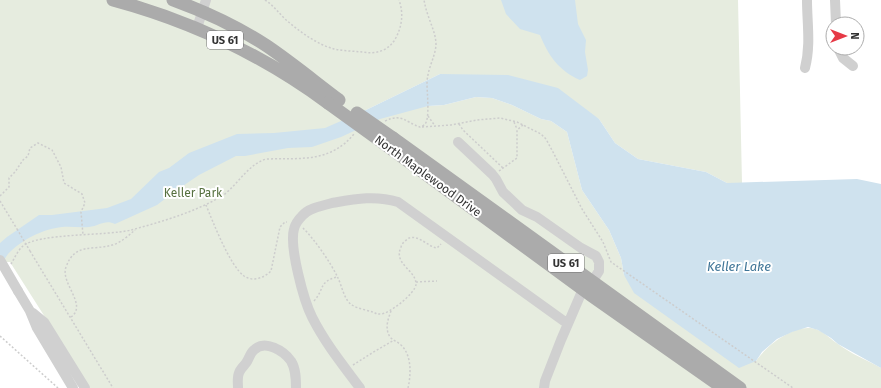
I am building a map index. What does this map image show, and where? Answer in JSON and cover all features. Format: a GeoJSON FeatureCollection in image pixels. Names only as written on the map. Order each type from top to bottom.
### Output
{"type":"FeatureCollection","features":[{"type":"Feature","properties":{"kind":"main road","name":"North Maplewood Drive"},"geometry":{"type":"LineString","coordinates":[[113,0],[165,15],[230,43],[333,101]]}},
{"type":"Feature","properties":{"kind":"main road","name":"North Maplewood Drive"},"geometry":{"type":"LineString","coordinates":[[173,0],[205,6],[229,24],[268,47],[333,101],[588,286],[723,388]]}},
{"type":"Feature","properties":{"kind":"main road","name":"North Maplewood Drive"},"geometry":{"type":"LineString","coordinates":[[588,286],[740,388]]}},
{"type":"Feature","properties":{"kind":"street"},"geometry":{"type":"LineString","coordinates":[[804,68],[809,42],[807,0]]}},
{"type":"Feature","properties":{"kind":"street"},"geometry":{"type":"LineString","coordinates":[[835,0],[836,16]]}},
{"type":"Feature","properties":{"kind":"street"},"geometry":{"type":"LineString","coordinates":[[197,28],[205,6]]}},
{"type":"Feature","properties":{"kind":"street"},"geometry":{"type":"LineString","coordinates":[[843,56],[853,66]]}},
{"type":"Feature","properties":{"kind":"street"},"geometry":{"type":"LineString","coordinates":[[458,142],[493,175],[503,192],[522,210],[537,217],[581,248],[596,256],[599,262],[599,271],[575,308],[568,324],[545,381],[544,388]]}},
{"type":"Feature","properties":{"kind":"street"},"geometry":{"type":"LineString","coordinates":[[360,388],[329,346],[311,316],[298,274],[293,247],[294,228],[302,214],[317,207],[368,197],[386,198],[398,202],[568,324]]}},
{"type":"Feature","properties":{"kind":"street"},"geometry":{"type":"LineString","coordinates":[[0,260],[30,311],[37,328],[73,388]]}},
{"type":"Feature","properties":{"kind":"street"},"geometry":{"type":"LineString","coordinates":[[556,316],[569,312],[575,308]]}},
{"type":"Feature","properties":{"kind":"street"},"geometry":{"type":"LineString","coordinates":[[30,311],[44,322],[85,388]]}},
{"type":"Feature","properties":{"kind":"street"},"geometry":{"type":"LineString","coordinates":[[238,388],[239,372],[250,355],[254,349],[266,345],[278,350],[291,362],[295,371],[296,388]]}},
{"type":"Feature","properties":{"kind":"path"},"geometry":{"type":"LineString","coordinates":[[265,0],[300,31],[320,44],[336,49],[370,53],[384,51],[391,45],[396,37],[402,22],[402,12],[399,0]]}},
{"type":"Feature","properties":{"kind":"path"},"geometry":{"type":"LineString","coordinates":[[424,0],[436,44],[427,77],[427,112],[434,126]]}},
{"type":"Feature","properties":{"kind":"path"},"geometry":{"type":"LineString","coordinates":[[420,127],[425,125],[428,116]]}},
{"type":"Feature","properties":{"kind":"path"},"geometry":{"type":"LineString","coordinates":[[382,121],[400,117],[420,127],[459,124],[500,118],[523,125],[541,134],[546,139],[582,209],[603,242],[612,262],[793,388]]}},
{"type":"Feature","properties":{"kind":"path"},"geometry":{"type":"LineString","coordinates":[[493,175],[517,158],[517,130],[514,122]]}},
{"type":"Feature","properties":{"kind":"path"},"geometry":{"type":"LineString","coordinates":[[459,124],[463,130],[497,164],[503,168]]}},
{"type":"Feature","properties":{"kind":"path"},"geometry":{"type":"LineString","coordinates":[[517,130],[523,125]]}},
{"type":"Feature","properties":{"kind":"path"},"geometry":{"type":"LineString","coordinates":[[10,265],[23,246],[48,239],[106,234],[136,228],[174,217],[206,205],[230,190],[242,175],[266,159],[306,159],[326,154],[337,150],[355,132]]}},
{"type":"Feature","properties":{"kind":"path"},"geometry":{"type":"LineString","coordinates":[[0,196],[9,187],[9,178],[28,156],[30,148],[38,143],[52,150],[61,167],[64,182],[82,194],[85,203],[81,212],[83,235]]}},
{"type":"Feature","properties":{"kind":"path"},"geometry":{"type":"LineString","coordinates":[[0,201],[113,388]]}},
{"type":"Feature","properties":{"kind":"path"},"geometry":{"type":"LineString","coordinates":[[71,317],[76,312],[77,307],[64,275],[66,267],[74,255],[84,249],[112,246],[136,228]]}},
{"type":"Feature","properties":{"kind":"path"},"geometry":{"type":"LineString","coordinates":[[408,388],[410,376],[406,351],[401,345],[390,337],[387,331],[391,311],[414,290],[416,282],[401,262],[400,250],[405,240],[412,238],[424,241],[433,248],[437,248],[450,239]]}},
{"type":"Feature","properties":{"kind":"path"},"geometry":{"type":"LineString","coordinates":[[308,306],[318,297],[325,282],[329,279],[337,277]]}},
{"type":"Feature","properties":{"kind":"path"},"geometry":{"type":"LineString","coordinates":[[416,282],[437,281]]}},
{"type":"Feature","properties":{"kind":"path"},"geometry":{"type":"LineString","coordinates":[[0,336],[58,388]]}},
{"type":"Feature","properties":{"kind":"path"},"geometry":{"type":"LineString","coordinates":[[347,370],[366,356],[394,340]]}},
{"type":"Feature","properties":{"kind":"green space","name":"Keller Park"},"geometry":{"type":"Polygon","coordinates":[[[0,0],[738,0],[742,183],[727,183],[706,172],[638,159],[615,143],[599,119],[440,74],[366,110],[444,105],[476,97],[492,98],[512,105],[541,119],[551,121],[567,132],[582,190],[609,230],[621,258],[624,275],[756,361],[767,348],[783,336],[801,329],[810,328],[818,330],[848,351],[881,368],[881,388],[90,388],[10,262],[0,262],[0,0]]]}},
{"type":"Feature","properties":{"kind":"water"},"geometry":{"type":"Polygon","coordinates":[[[501,0],[575,0],[578,24],[586,40],[585,52],[588,70],[587,76],[580,80],[560,67],[551,56],[540,35],[520,29],[506,14],[501,0]]]}},
{"type":"Feature","properties":{"kind":"water","name":"Keller Lake"},"geometry":{"type":"Polygon","coordinates":[[[440,74],[508,75],[558,88],[599,119],[615,143],[638,159],[706,172],[727,183],[857,179],[881,184],[881,368],[838,344],[818,330],[808,327],[777,339],[762,352],[756,361],[739,368],[634,293],[624,275],[621,258],[609,230],[582,190],[567,132],[551,121],[541,119],[512,105],[492,98],[476,97],[444,105],[428,106],[380,119],[341,137],[312,147],[288,148],[245,156],[236,156],[199,175],[157,205],[115,224],[105,222],[89,227],[55,228],[33,236],[13,249],[8,254],[0,268],[0,243],[39,215],[52,215],[107,208],[131,199],[159,172],[169,168],[189,153],[237,134],[274,133],[325,128],[440,74]]]}}]}
